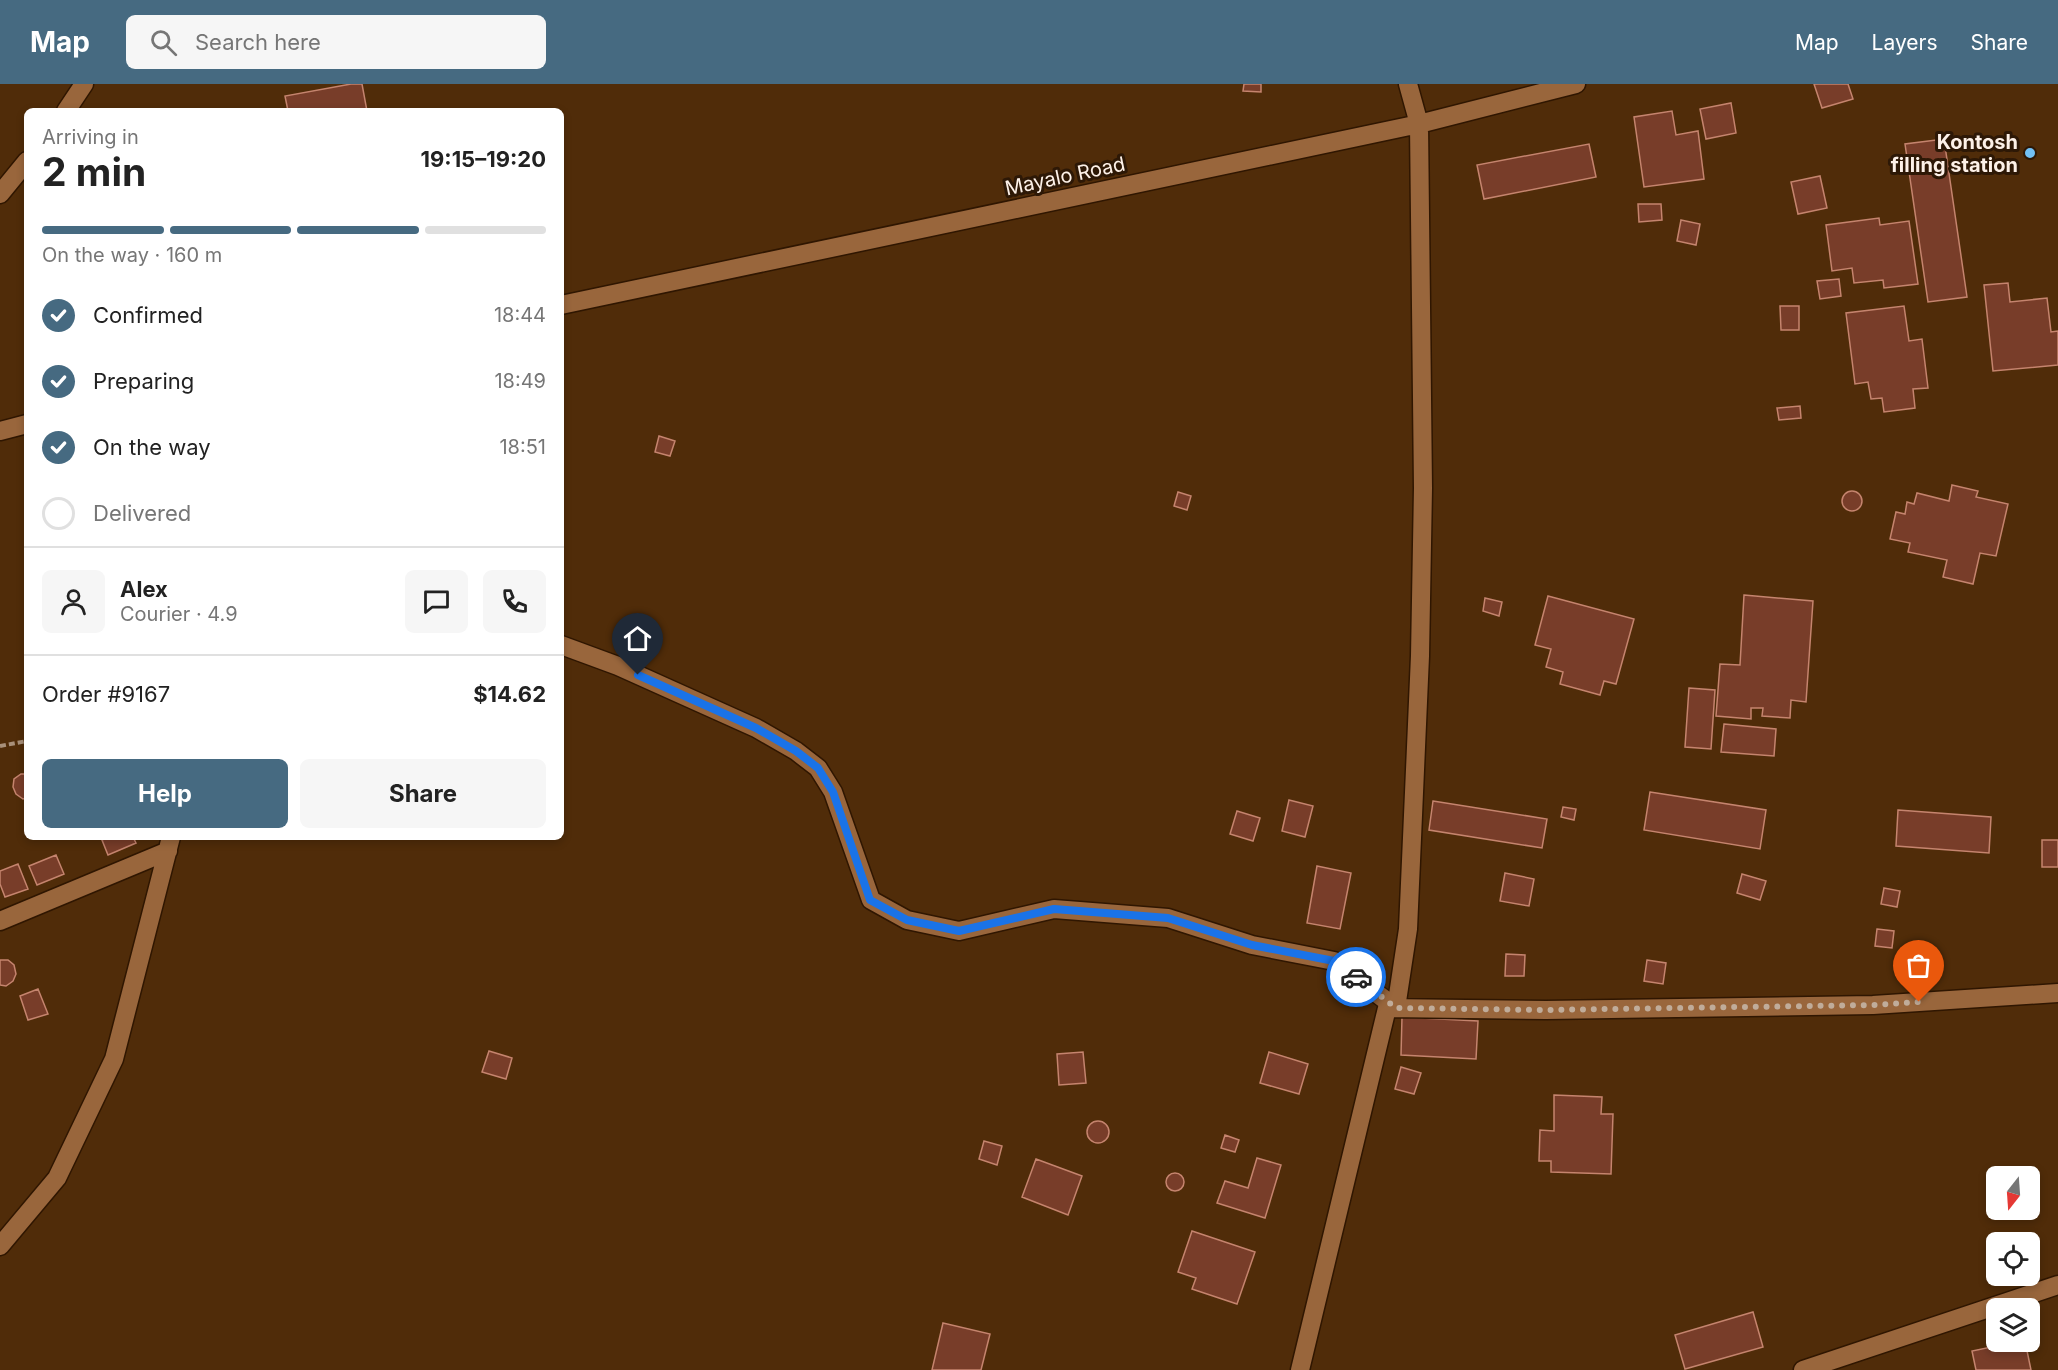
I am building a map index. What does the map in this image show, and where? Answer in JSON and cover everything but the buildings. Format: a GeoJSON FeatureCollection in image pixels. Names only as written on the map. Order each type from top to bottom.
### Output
{"type":"FeatureCollection","features":[{"type":"Feature","properties":{"kind":"street"},"geometry":{"type":"LineString","coordinates":[[68,108],[84,84]]}},
{"type":"Feature","properties":{"kind":"street"},"geometry":{"type":"LineString","coordinates":[[1396,1008],[1408,929],[1420,656],[1423,488],[1419,124],[1408,84]]}},
{"type":"Feature","properties":{"kind":"street","name":"Mayalo Road"},"geometry":{"type":"LineString","coordinates":[[564,304],[1419,124],[1576,84]]}},
{"type":"Feature","properties":{"kind":"street"},"geometry":{"type":"LineString","coordinates":[[0,194],[24,165]]}},
{"type":"Feature","properties":{"kind":"street"},"geometry":{"type":"LineString","coordinates":[[0,431],[24,425]]}},
{"type":"Feature","properties":{"kind":"street"},"geometry":{"type":"LineString","coordinates":[[564,646],[618,666],[756,728],[796,751],[818,768],[833,792],[870,900],[907,920],[959,931],[1054,909],[1168,918],[1252,945],[1334,961],[1396,1008]]}},
{"type":"Feature","properties":{"kind":"street"},"geometry":{"type":"LineString","coordinates":[[0,921],[170,844]]}},
{"type":"Feature","properties":{"kind":"street"},"geometry":{"type":"LineString","coordinates":[[0,1246],[57,1178],[114,1059],[170,844]]}},
{"type":"Feature","properties":{"kind":"street"},"geometry":{"type":"LineString","coordinates":[[1300,1370],[1388,1008],[1546,1010],[1873,1005],[2058,993]]}},
{"type":"Feature","properties":{"kind":"street"},"geometry":{"type":"LineString","coordinates":[[1803,1370],[2058,1285]]}},
{"type":"Feature","properties":{"kind":"path"},"geometry":{"type":"LineString","coordinates":[[0,746],[24,742]]}},
{"type":"Feature","properties":{"kind":"way so far"},"geometry":{"type":"LineString","coordinates":[[1356,977],[1396,1008],[1546,1010],[1873,1005],[1919,1002]]}},
{"type":"Feature","properties":{"kind":"place","name":"Kontosh filling station"},"geometry":{"type":"Point","coordinates":[2030,153]}},
{"type":"Feature","properties":{"kind":"route"},"geometry":{"type":"LineString","coordinates":[[638,675],[756,728],[796,751],[818,768],[833,792],[870,900],[907,920],[959,931],[1054,909],[1168,918],[1252,945],[1334,961],[1356,977]]}}]}
